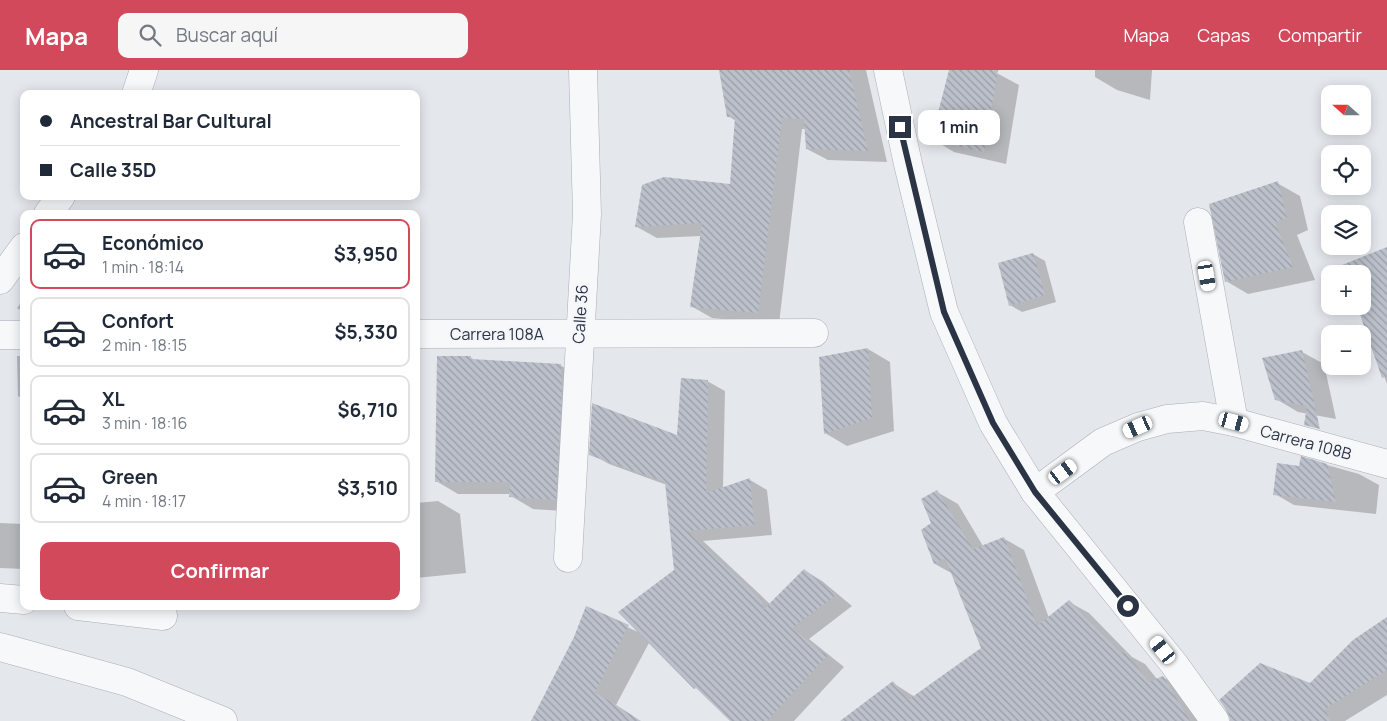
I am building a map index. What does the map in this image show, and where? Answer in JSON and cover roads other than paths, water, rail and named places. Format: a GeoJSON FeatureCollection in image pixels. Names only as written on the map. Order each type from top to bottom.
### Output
{"type":"FeatureCollection","features":[{"type":"Feature","properties":{"kind":"street"},"geometry":{"type":"LineString","coordinates":[[137,90],[144,70]]}},
{"type":"Feature","properties":{"kind":"street","name":"Calle 36"},"geometry":{"type":"LineString","coordinates":[[568,558],[587,214],[584,70]]}},
{"type":"Feature","properties":{"kind":"street"},"geometry":{"type":"LineString","coordinates":[[888,70],[908,164],[944,312],[993,423],[1035,492],[1174,664],[1215,721]]}},
{"type":"Feature","properties":{"kind":"street"},"geometry":{"type":"LineString","coordinates":[[1198,222],[1234,422]]}},
{"type":"Feature","properties":{"kind":"street"},"geometry":{"type":"LineString","coordinates":[[0,280],[20,252]]}},
{"type":"Feature","properties":{"kind":"street","name":"Carrera 108A"},"geometry":{"type":"LineString","coordinates":[[420,334],[814,333]]}},
{"type":"Feature","properties":{"kind":"street"},"geometry":{"type":"LineString","coordinates":[[0,335],[20,335]]}},
{"type":"Feature","properties":{"kind":"street","name":"Carrera 108B"},"geometry":{"type":"LineString","coordinates":[[1035,492],[1104,442],[1138,427],[1168,419],[1203,416],[1234,422],[1387,464]]}},
{"type":"Feature","properties":{"kind":"street"},"geometry":{"type":"LineString","coordinates":[[0,598],[20,600]]}},
{"type":"Feature","properties":{"kind":"street"},"geometry":{"type":"LineString","coordinates":[[112,610],[163,616]]}},
{"type":"Feature","properties":{"kind":"street"},"geometry":{"type":"LineString","coordinates":[[0,647],[127,682],[224,721]]}}]}
